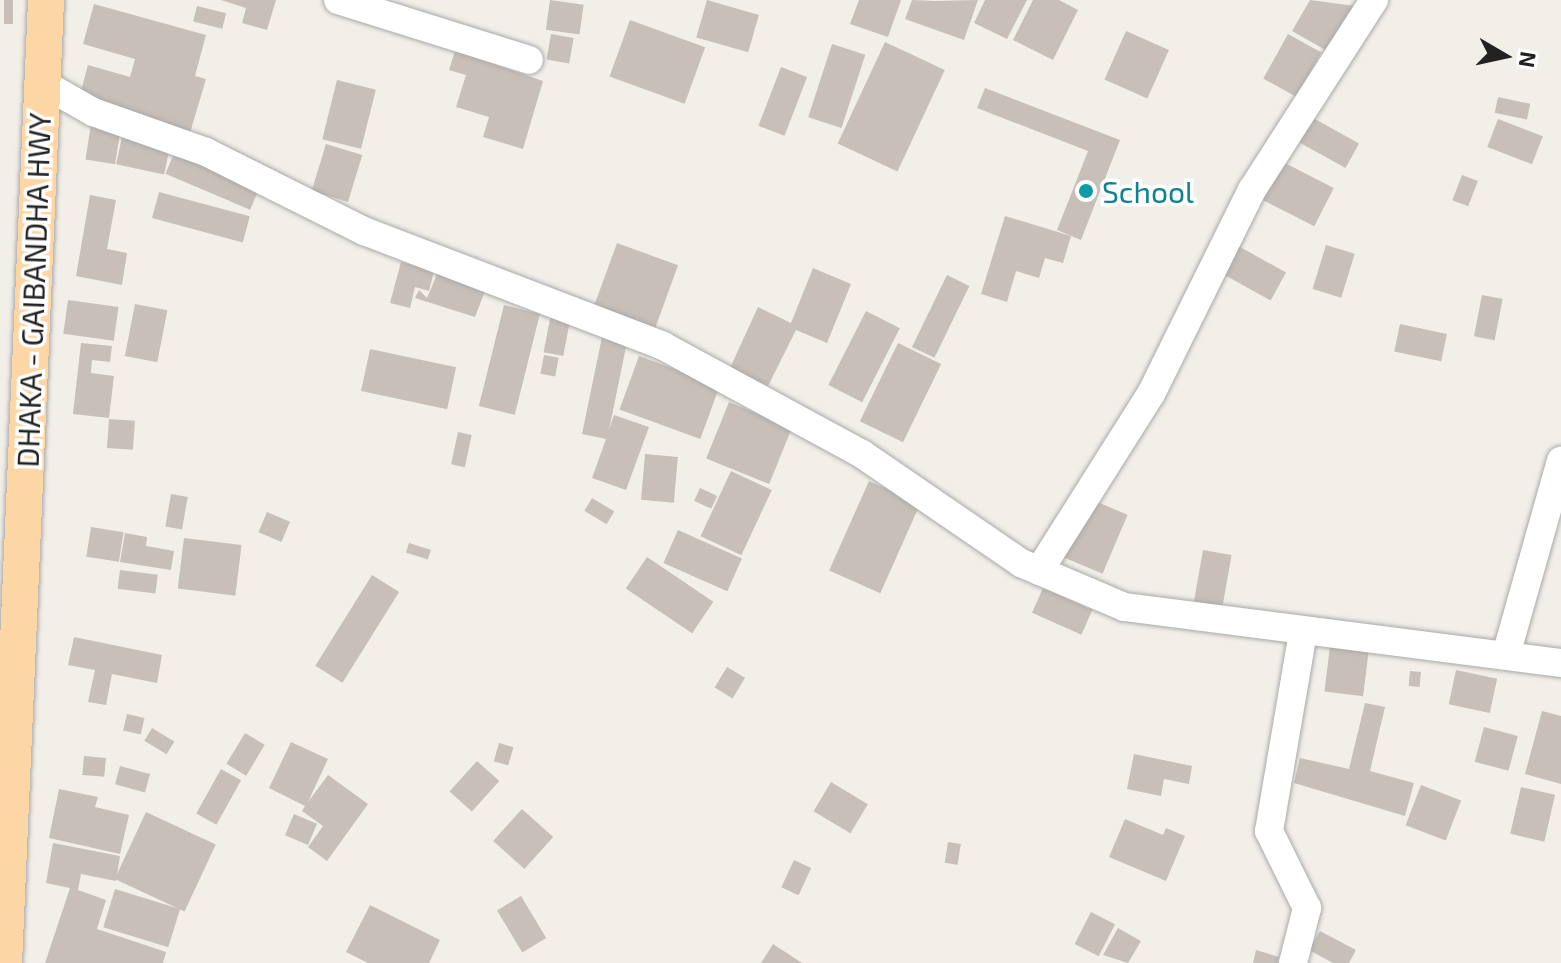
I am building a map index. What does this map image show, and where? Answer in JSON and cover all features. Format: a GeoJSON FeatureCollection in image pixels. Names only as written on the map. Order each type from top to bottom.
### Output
{"type":"FeatureCollection","features":[{"type":"Feature","properties":{"kind":"main road","name":"DHAKA - GAIBANDHA HWY"},"geometry":{"type":"LineString","coordinates":[[4,963],[46,0]]}},
{"type":"Feature","properties":{"kind":"street"},"geometry":{"type":"LineString","coordinates":[[338,0],[529,60]]}},
{"type":"Feature","properties":{"kind":"street"},"geometry":{"type":"LineString","coordinates":[[1039,571],[1151,394],[1252,190],[1374,0]]}},
{"type":"Feature","properties":{"kind":"street"},"geometry":{"type":"LineString","coordinates":[[42,83],[93,112],[206,152],[364,231],[663,346],[862,454],[937,509],[1039,571],[1124,607],[1561,663]]}},
{"type":"Feature","properties":{"kind":"street"},"geometry":{"type":"LineString","coordinates":[[1506,655],[1561,461]]}},
{"type":"Feature","properties":{"kind":"street"},"geometry":{"type":"LineString","coordinates":[[1293,963],[1307,908],[1269,831],[1303,632]]}},
{"type":"Feature","properties":{"kind":"building"},"geometry":{"type":"Polygon","coordinates":[[[4,0],[13,0],[13,24],[4,24],[4,0]]]}},
{"type":"Feature","properties":{"kind":"building"},"geometry":{"type":"Polygon","coordinates":[[[221,0],[276,0],[267,30],[242,23],[246,8],[221,0]]]}},
{"type":"Feature","properties":{"kind":"building"},"geometry":{"type":"Polygon","coordinates":[[[550,0],[584,5],[579,34],[546,30],[550,0]]]}},
{"type":"Feature","properties":{"kind":"building"},"geometry":{"type":"Polygon","coordinates":[[[707,0],[759,15],[748,52],[696,37],[707,0]]]}},
{"type":"Feature","properties":{"kind":"building"},"geometry":{"type":"Polygon","coordinates":[[[859,0],[901,0],[888,37],[850,24],[859,0]]]}},
{"type":"Feature","properties":{"kind":"building"},"geometry":{"type":"Polygon","coordinates":[[[912,0],[978,0],[964,40],[905,19],[912,0]]]}},
{"type":"Feature","properties":{"kind":"building"},"geometry":{"type":"Polygon","coordinates":[[[985,0],[1027,0],[1007,39],[974,23],[985,0]]]}},
{"type":"Feature","properties":{"kind":"building"},"geometry":{"type":"Polygon","coordinates":[[[1033,0],[1059,0],[1078,10],[1053,60],[1013,40],[1033,0]]]}},
{"type":"Feature","properties":{"kind":"building"},"geometry":{"type":"Polygon","coordinates":[[[1310,0],[1355,6],[1329,52],[1292,31],[1310,0]]]}},
{"type":"Feature","properties":{"kind":"building"},"geometry":{"type":"Polygon","coordinates":[[[94,4],[206,35],[195,76],[206,79],[190,133],[78,102],[88,65],[130,77],[135,59],[83,44],[94,4]]]}},
{"type":"Feature","properties":{"kind":"building"},"geometry":{"type":"Polygon","coordinates":[[[197,6],[226,13],[222,29],[193,22],[197,6]]]}},
{"type":"Feature","properties":{"kind":"building"},"geometry":{"type":"Polygon","coordinates":[[[630,20],[705,47],[685,104],[609,76],[630,20]]]}},
{"type":"Feature","properties":{"kind":"building"},"geometry":{"type":"Polygon","coordinates":[[[1126,31],[1169,50],[1147,99],[1104,79],[1126,31]]]}},
{"type":"Feature","properties":{"kind":"building"},"geometry":{"type":"Polygon","coordinates":[[[551,34],[574,38],[569,64],[546,60],[551,34]]]}},
{"type":"Feature","properties":{"kind":"building"},"geometry":{"type":"Polygon","coordinates":[[[1288,34],[1321,52],[1297,97],[1263,79],[1288,34]]]}},
{"type":"Feature","properties":{"kind":"building"},"geometry":{"type":"Polygon","coordinates":[[[885,42],[945,70],[897,171],[838,144],[885,42]]]}},
{"type":"Feature","properties":{"kind":"building"},"geometry":{"type":"Polygon","coordinates":[[[832,44],[865,55],[841,128],[808,117],[832,44]]]}},
{"type":"Feature","properties":{"kind":"building"},"geometry":{"type":"Polygon","coordinates":[[[455,51],[543,81],[523,149],[483,137],[489,117],[456,107],[466,75],[449,70],[455,51]]]}},
{"type":"Feature","properties":{"kind":"building"},"geometry":{"type":"Polygon","coordinates":[[[781,67],[807,77],[785,136],[758,126],[781,67]]]}},
{"type":"Feature","properties":{"kind":"building"},"geometry":{"type":"Polygon","coordinates":[[[337,80],[376,90],[361,149],[322,139],[337,80]]]}},
{"type":"Feature","properties":{"kind":"building","name":"School"},"geometry":{"type":"Polygon","coordinates":[[[985,88],[1120,140],[1081,240],[1057,230],[1088,151],[977,108],[985,88]]]}},
{"type":"Feature","properties":{"kind":"building"},"geometry":{"type":"Polygon","coordinates":[[[1498,97],[1530,104],[1527,120],[1495,113],[1498,97]]]}},
{"type":"Feature","properties":{"kind":"building"},"geometry":{"type":"Polygon","coordinates":[[[1304,113],[1359,144],[1346,168],[1290,137],[1304,113]]]}},
{"type":"Feature","properties":{"kind":"building"},"geometry":{"type":"Polygon","coordinates":[[[92,118],[122,123],[115,164],[85,159],[92,118]]]}},
{"type":"Feature","properties":{"kind":"building"},"geometry":{"type":"Polygon","coordinates":[[[1498,119],[1543,136],[1532,164],[1487,147],[1498,119]]]}},
{"type":"Feature","properties":{"kind":"building"},"geometry":{"type":"Polygon","coordinates":[[[123,132],[171,142],[164,174],[116,164],[123,132]]]}},
{"type":"Feature","properties":{"kind":"building"},"geometry":{"type":"Polygon","coordinates":[[[326,144],[362,155],[348,202],[312,191],[326,144]]]}},
{"type":"Feature","properties":{"kind":"building"},"geometry":{"type":"Polygon","coordinates":[[[176,149],[261,185],[250,210],[165,174],[176,149]]]}},
{"type":"Feature","properties":{"kind":"building"},"geometry":{"type":"Polygon","coordinates":[[[1275,158],[1334,188],[1314,226],[1255,196],[1275,158]]]}},
{"type":"Feature","properties":{"kind":"building"},"geometry":{"type":"Polygon","coordinates":[[[1462,175],[1478,181],[1468,206],[1452,200],[1462,175]]]}},
{"type":"Feature","properties":{"kind":"building"},"geometry":{"type":"Polygon","coordinates":[[[159,192],[250,216],[243,242],[152,218],[159,192]]]}},
{"type":"Feature","properties":{"kind":"building"},"geometry":{"type":"Polygon","coordinates":[[[90,195],[116,200],[107,249],[127,253],[122,285],[76,276],[90,195]]]}},
{"type":"Feature","properties":{"kind":"building"},"geometry":{"type":"Polygon","coordinates":[[[1005,216],[1071,236],[1063,263],[1045,258],[1039,278],[1016,271],[1007,302],[981,294],[1005,216]]]}},
{"type":"Feature","properties":{"kind":"building"},"geometry":{"type":"Polygon","coordinates":[[[1231,242],[1286,273],[1271,301],[1215,270],[1231,242]]]}},
{"type":"Feature","properties":{"kind":"building"},"geometry":{"type":"Polygon","coordinates":[[[617,243],[678,265],[654,330],[593,308],[617,243]]]}},
{"type":"Feature","properties":{"kind":"building"},"geometry":{"type":"Polygon","coordinates":[[[1326,245],[1355,254],[1341,298],[1313,289],[1326,245]]]}},
{"type":"Feature","properties":{"kind":"building"},"geometry":{"type":"Polygon","coordinates":[[[401,262],[434,271],[429,291],[415,287],[410,308],[390,303],[401,262]]]}},
{"type":"Feature","properties":{"kind":"building"},"geometry":{"type":"Polygon","coordinates":[[[813,268],[851,284],[827,343],[796,330],[768,386],[730,368],[758,307],[791,323],[813,268]]]}},
{"type":"Feature","properties":{"kind":"building"},"geometry":{"type":"Polygon","coordinates":[[[438,272],[485,291],[475,317],[415,298],[419,290],[427,298],[438,272]]]}},
{"type":"Feature","properties":{"kind":"building"},"geometry":{"type":"Polygon","coordinates":[[[947,275],[969,286],[934,358],[912,347],[947,275]]]}},
{"type":"Feature","properties":{"kind":"building"},"geometry":{"type":"Polygon","coordinates":[[[1482,295],[1503,299],[1495,340],[1474,336],[1482,295]]]}},
{"type":"Feature","properties":{"kind":"building"},"geometry":{"type":"Polygon","coordinates":[[[68,300],[119,307],[114,341],[63,334],[68,300]]]}},
{"type":"Feature","properties":{"kind":"building"},"geometry":{"type":"Polygon","coordinates":[[[135,304],[167,310],[157,362],[125,356],[135,304]]]}},
{"type":"Feature","properties":{"kind":"building"},"geometry":{"type":"Polygon","coordinates":[[[504,305],[540,314],[515,415],[479,406],[504,305]]]}},
{"type":"Feature","properties":{"kind":"building"},"geometry":{"type":"Polygon","coordinates":[[[866,311],[900,328],[862,402],[828,385],[866,311]]]}},
{"type":"Feature","properties":{"kind":"building"},"geometry":{"type":"Polygon","coordinates":[[[551,314],[571,318],[563,356],[544,352],[551,314]]]}},
{"type":"Feature","properties":{"kind":"building"},"geometry":{"type":"Polygon","coordinates":[[[1400,324],[1447,334],[1441,361],[1394,351],[1400,324]]]}},
{"type":"Feature","properties":{"kind":"building"},"geometry":{"type":"Polygon","coordinates":[[[602,337],[627,342],[609,430],[614,415],[649,427],[626,490],[592,478],[606,439],[582,434],[602,337]]]}},
{"type":"Feature","properties":{"kind":"building"},"geometry":{"type":"Polygon","coordinates":[[[81,343],[112,346],[110,362],[92,360],[91,373],[114,376],[109,418],[73,414],[81,343]]]}},
{"type":"Feature","properties":{"kind":"building"},"geometry":{"type":"Polygon","coordinates":[[[898,343],[941,364],[903,442],[860,421],[898,343]]]}},
{"type":"Feature","properties":{"kind":"building"},"geometry":{"type":"Polygon","coordinates":[[[370,349],[456,367],[447,409],[361,391],[370,349]]]}},
{"type":"Feature","properties":{"kind":"building"},"geometry":{"type":"Polygon","coordinates":[[[544,355],[559,358],[555,377],[540,374],[544,355]]]}},
{"type":"Feature","properties":{"kind":"building"},"geometry":{"type":"Polygon","coordinates":[[[639,356],[720,385],[700,439],[620,410],[639,356]]]}},
{"type":"Feature","properties":{"kind":"building"},"geometry":{"type":"Polygon","coordinates":[[[729,402],[792,427],[769,484],[706,459],[729,402]]]}},
{"type":"Feature","properties":{"kind":"building"},"geometry":{"type":"Polygon","coordinates":[[[109,419],[135,421],[133,450],[107,448],[109,419]]]}},
{"type":"Feature","properties":{"kind":"building"},"geometry":{"type":"Polygon","coordinates":[[[458,432],[472,435],[465,467],[451,464],[458,432]]]}},
{"type":"Feature","properties":{"kind":"building"},"geometry":{"type":"Polygon","coordinates":[[[645,454],[678,457],[674,503],[641,500],[645,454]]]}},
{"type":"Feature","properties":{"kind":"building"},"geometry":{"type":"Polygon","coordinates":[[[731,471],[772,490],[741,555],[701,536],[731,471]]]}},
{"type":"Feature","properties":{"kind":"building"},"geometry":{"type":"Polygon","coordinates":[[[869,481],[920,504],[880,593],[829,571],[869,481]]]}},
{"type":"Feature","properties":{"kind":"building"},"geometry":{"type":"Polygon","coordinates":[[[700,488],[717,496],[711,509],[694,501],[700,488]]]}},
{"type":"Feature","properties":{"kind":"building"},"geometry":{"type":"Polygon","coordinates":[[[171,494],[188,497],[182,529],[165,526],[171,494]]]}},
{"type":"Feature","properties":{"kind":"building"},"geometry":{"type":"Polygon","coordinates":[[[592,498],[614,511],[607,524],[584,511],[592,498]]]}},
{"type":"Feature","properties":{"kind":"building"},"geometry":{"type":"Polygon","coordinates":[[[1088,498],[1128,515],[1103,574],[1063,557],[1088,498]]]}},
{"type":"Feature","properties":{"kind":"building"},"geometry":{"type":"Polygon","coordinates":[[[267,512],[290,522],[281,542],[258,532],[267,512]]]}},
{"type":"Feature","properties":{"kind":"building"},"geometry":{"type":"Polygon","coordinates":[[[91,527],[124,532],[119,562],[86,557],[91,527]]]}},
{"type":"Feature","properties":{"kind":"building"},"geometry":{"type":"Polygon","coordinates":[[[678,530],[742,558],[727,591],[663,563],[678,530]]]}},
{"type":"Feature","properties":{"kind":"building"},"geometry":{"type":"Polygon","coordinates":[[[125,533],[147,537],[146,546],[174,551],[171,570],[120,562],[125,533]]]}},
{"type":"Feature","properties":{"kind":"building"},"geometry":{"type":"Polygon","coordinates":[[[184,538],[242,545],[235,596],[178,589],[184,538]]]}},
{"type":"Feature","properties":{"kind":"building"},"geometry":{"type":"Polygon","coordinates":[[[409,543],[431,550],[428,560],[406,553],[409,543]]]}},
{"type":"Feature","properties":{"kind":"building"},"geometry":{"type":"Polygon","coordinates":[[[1203,550],[1232,555],[1223,606],[1194,601],[1203,550]]]}},
{"type":"Feature","properties":{"kind":"building"},"geometry":{"type":"Polygon","coordinates":[[[647,557],[713,602],[692,633],[626,589],[647,557]]]}},
{"type":"Feature","properties":{"kind":"building"},"geometry":{"type":"Polygon","coordinates":[[[120,570],[158,575],[155,593],[118,589],[120,570]]]}},
{"type":"Feature","properties":{"kind":"building"},"geometry":{"type":"Polygon","coordinates":[[[372,575],[399,592],[342,683],[315,666],[372,575]]]}},
{"type":"Feature","properties":{"kind":"building"},"geometry":{"type":"Polygon","coordinates":[[[1043,588],[1092,610],[1081,635],[1032,613],[1043,588]]]}},
{"type":"Feature","properties":{"kind":"building"},"geometry":{"type":"Polygon","coordinates":[[[74,637],[162,655],[157,683],[112,674],[106,705],[88,702],[95,670],[68,665],[74,637]]]}},
{"type":"Feature","properties":{"kind":"building"},"geometry":{"type":"Polygon","coordinates":[[[1331,638],[1370,643],[1363,696],[1324,692],[1331,638]]]}},
{"type":"Feature","properties":{"kind":"building"},"geometry":{"type":"Polygon","coordinates":[[[727,667],[745,678],[733,698],[715,688],[727,667]]]}},
{"type":"Feature","properties":{"kind":"building"},"geometry":{"type":"Polygon","coordinates":[[[1456,670],[1497,679],[1490,713],[1449,704],[1456,670]]]}},
{"type":"Feature","properties":{"kind":"building"},"geometry":{"type":"Polygon","coordinates":[[[1410,671],[1421,672],[1420,687],[1409,686],[1410,671]]]}},
{"type":"Feature","properties":{"kind":"building"},"geometry":{"type":"Polygon","coordinates":[[[1365,703],[1385,707],[1370,771],[1414,783],[1405,816],[1294,783],[1300,758],[1349,769],[1365,703]]]}},
{"type":"Feature","properties":{"kind":"building"},"geometry":{"type":"Polygon","coordinates":[[[1542,711],[1561,716],[1561,784],[1525,774],[1542,711]]]}},
{"type":"Feature","properties":{"kind":"building"},"geometry":{"type":"Polygon","coordinates":[[[127,714],[145,718],[141,735],[123,731],[127,714]]]}},
{"type":"Feature","properties":{"kind":"building"},"geometry":{"type":"Polygon","coordinates":[[[1484,727],[1518,736],[1508,771],[1475,762],[1484,727]]]}},
{"type":"Feature","properties":{"kind":"building"},"geometry":{"type":"Polygon","coordinates":[[[152,728],[174,741],[167,754],[144,741],[152,728]]]}},
{"type":"Feature","properties":{"kind":"building"},"geometry":{"type":"Polygon","coordinates":[[[245,733],[265,745],[246,776],[226,764],[245,733]]]}},
{"type":"Feature","properties":{"kind":"building"},"geometry":{"type":"Polygon","coordinates":[[[291,742],[328,759],[308,802],[328,775],[368,804],[327,861],[308,847],[323,826],[302,811],[305,806],[269,788],[291,742]]]}},
{"type":"Feature","properties":{"kind":"building"},"geometry":{"type":"Polygon","coordinates":[[[499,743],[513,747],[508,765],[494,761],[499,743]]]}},
{"type":"Feature","properties":{"kind":"building"},"geometry":{"type":"Polygon","coordinates":[[[1134,754],[1192,766],[1189,784],[1164,779],[1161,796],[1127,789],[1134,754]]]}},
{"type":"Feature","properties":{"kind":"building"},"geometry":{"type":"Polygon","coordinates":[[[84,756],[106,758],[104,777],[82,775],[84,756]]]}},
{"type":"Feature","properties":{"kind":"building"},"geometry":{"type":"Polygon","coordinates":[[[477,761],[499,781],[472,812],[450,791],[477,761]]]}},
{"type":"Feature","properties":{"kind":"building"},"geometry":{"type":"Polygon","coordinates":[[[120,766],[150,774],[145,792],[115,784],[120,766]]]}},
{"type":"Feature","properties":{"kind":"building"},"geometry":{"type":"Polygon","coordinates":[[[221,769],[241,780],[216,825],[196,814],[221,769]]]}},
{"type":"Feature","properties":{"kind":"building"},"geometry":{"type":"Polygon","coordinates":[[[831,782],[868,804],[850,833],[813,811],[831,782]]]}},
{"type":"Feature","properties":{"kind":"building"},"geometry":{"type":"Polygon","coordinates":[[[1421,785],[1461,800],[1446,841],[1406,825],[1421,785]]]}},
{"type":"Feature","properties":{"kind":"building"},"geometry":{"type":"Polygon","coordinates":[[[1521,787],[1555,795],[1544,842],[1510,834],[1521,787]]]}},
{"type":"Feature","properties":{"kind":"building"},"geometry":{"type":"Polygon","coordinates":[[[59,789],[98,797],[95,807],[129,815],[120,854],[49,838],[59,789]]]}},
{"type":"Feature","properties":{"kind":"building"},"geometry":{"type":"Polygon","coordinates":[[[522,809],[553,837],[524,869],[493,841],[522,809]]]}},
{"type":"Feature","properties":{"kind":"building"},"geometry":{"type":"Polygon","coordinates":[[[146,812],[216,845],[185,912],[115,879],[146,812]]]}},
{"type":"Feature","properties":{"kind":"building"},"geometry":{"type":"Polygon","coordinates":[[[294,814],[317,824],[308,845],[285,835],[294,814]]]}},
{"type":"Feature","properties":{"kind":"building"},"geometry":{"type":"Polygon","coordinates":[[[1125,819],[1163,835],[1166,828],[1185,836],[1166,881],[1109,857],[1125,819]]]}},
{"type":"Feature","properties":{"kind":"building"},"geometry":{"type":"Polygon","coordinates":[[[948,842],[961,844],[958,865],[945,863],[948,842]]]}},
{"type":"Feature","properties":{"kind":"building"},"geometry":{"type":"Polygon","coordinates":[[[53,843],[120,856],[116,881],[81,874],[78,890],[106,900],[97,929],[166,952],[163,963],[45,963],[70,888],[46,883],[53,843]]]}},
{"type":"Feature","properties":{"kind":"building"},"geometry":{"type":"Polygon","coordinates":[[[794,860],[811,868],[799,895],[781,887],[794,860]]]}},
{"type":"Feature","properties":{"kind":"building"},"geometry":{"type":"Polygon","coordinates":[[[115,889],[180,909],[168,947],[103,927],[115,889]]]}},
{"type":"Feature","properties":{"kind":"building"},"geometry":{"type":"Polygon","coordinates":[[[521,896],[546,938],[522,952],[497,910],[521,896]]]}},
{"type":"Feature","properties":{"kind":"building"},"geometry":{"type":"Polygon","coordinates":[[[370,905],[440,940],[429,963],[368,963],[346,952],[370,905]]]}},
{"type":"Feature","properties":{"kind":"building"},"geometry":{"type":"Polygon","coordinates":[[[1091,912],[1115,924],[1099,956],[1075,944],[1091,912]]]}},
{"type":"Feature","properties":{"kind":"building"},"geometry":{"type":"Polygon","coordinates":[[[1118,928],[1141,941],[1128,963],[1103,955],[1118,928]]]}},
{"type":"Feature","properties":{"kind":"building"},"geometry":{"type":"Polygon","coordinates":[[[1320,931],[1356,950],[1349,963],[1333,963],[1309,950],[1320,931]]]}},
{"type":"Feature","properties":{"kind":"building"},"geometry":{"type":"Polygon","coordinates":[[[773,944],[802,963],[761,963],[773,944]]]}},
{"type":"Feature","properties":{"kind":"building"},"geometry":{"type":"Polygon","coordinates":[[[1256,950],[1279,957],[1277,963],[1253,963],[1256,950]]]}},
{"type":"Feature","properties":{"kind":"place","name":"School"},"geometry":{"type":"Point","coordinates":[1086,191]}}]}
